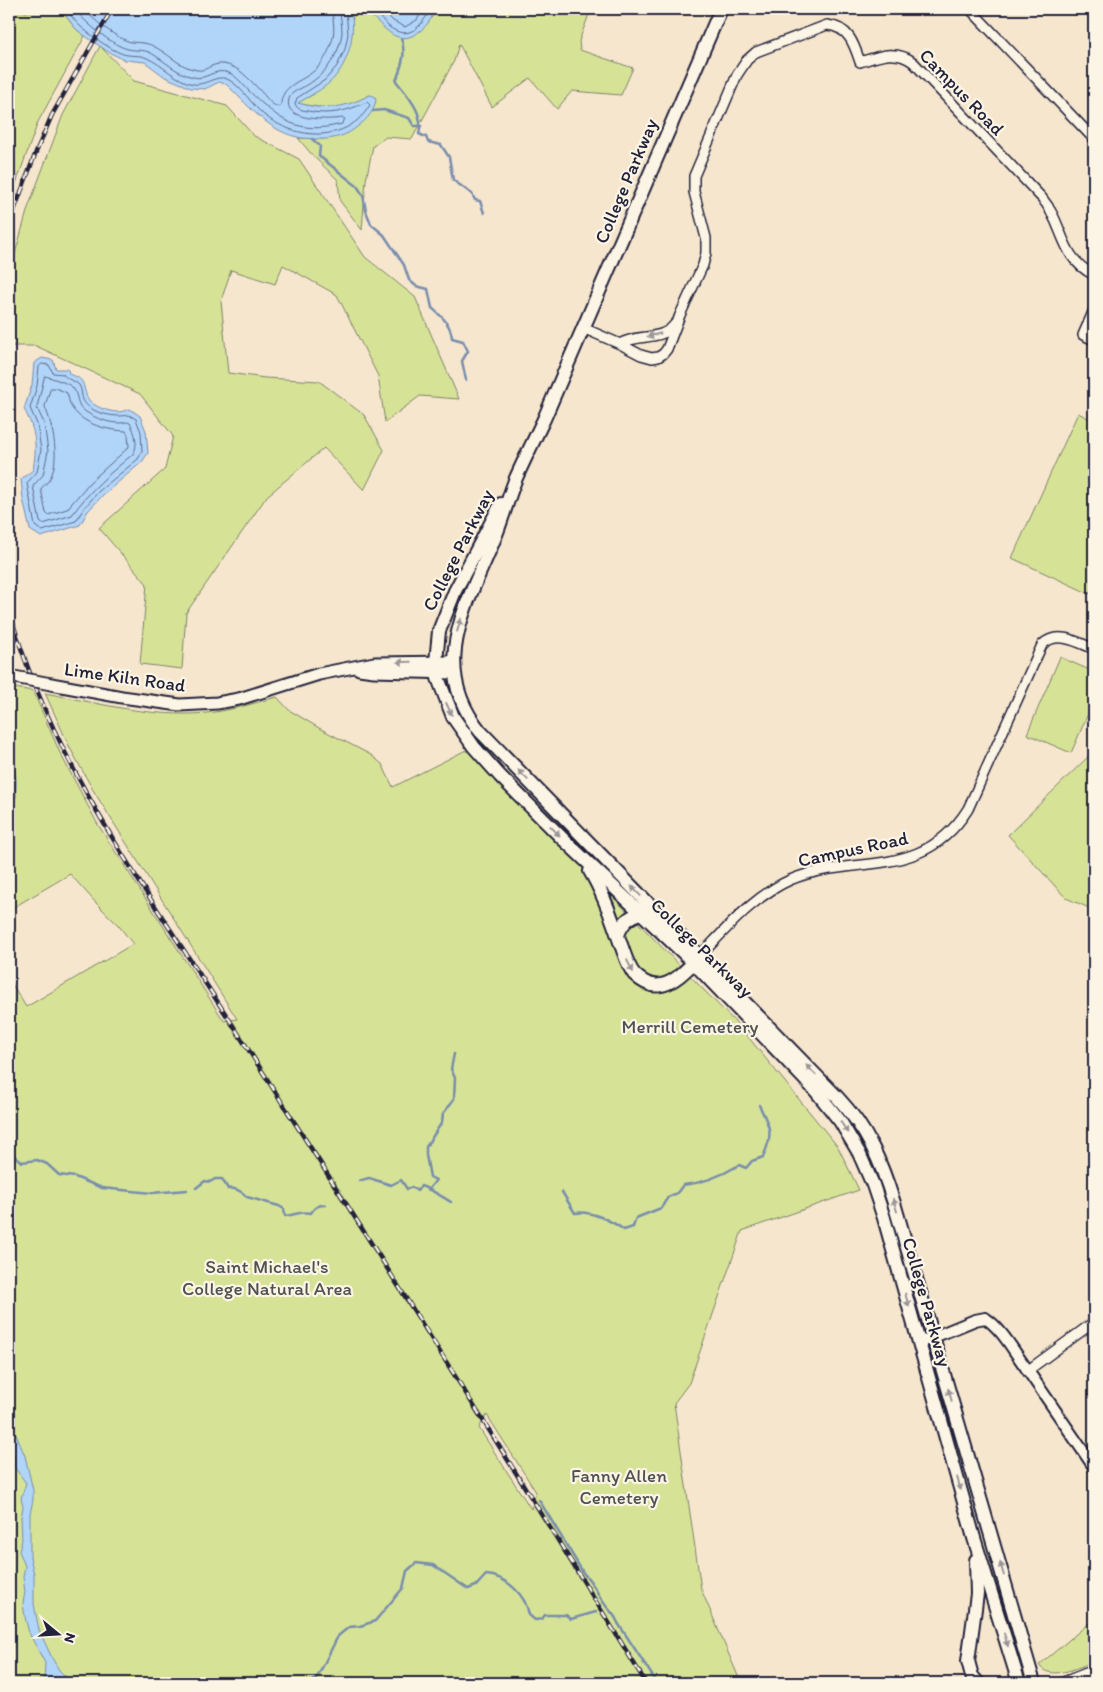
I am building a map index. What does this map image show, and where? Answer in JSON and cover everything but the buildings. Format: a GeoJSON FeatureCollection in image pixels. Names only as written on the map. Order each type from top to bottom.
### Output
{"type":"FeatureCollection","features":[{"type":"Feature","properties":{"kind":"main road","name":"College Parkway"},"geometry":{"type":"LineString","coordinates":[[721,9],[516,478],[497,531],[460,621],[455,642],[453,667],[461,699],[472,722],[654,909],[828,1106],[850,1137],[867,1169],[876,1194],[974,1538],[1019,1683]]}},
{"type":"Feature","properties":{"kind":"main road","name":"College Parkway"},"geometry":{"type":"LineString","coordinates":[[516,478],[450,601],[439,630],[437,668],[447,704],[461,730],[500,776],[639,913],[697,959],[838,1098],[868,1137],[886,1176],[1034,1683]]}},
{"type":"Feature","properties":{"kind":"main road","name":"Lime Kiln Road"},"geometry":{"type":"LineString","coordinates":[[9,676],[122,697],[180,705],[217,703],[239,699],[319,674],[374,663],[437,668],[453,667]]}},
{"type":"Feature","properties":{"kind":"main road"},"geometry":{"type":"LineString","coordinates":[[582,858],[600,891],[633,972],[646,983],[654,986],[662,985],[670,982],[697,959]]}},
{"type":"Feature","properties":{"kind":"main road"},"geometry":{"type":"LineString","coordinates":[[618,935],[627,919],[654,909]]}},
{"type":"Feature","properties":{"kind":"main road"},"geometry":{"type":"LineString","coordinates":[[946,1438],[963,1442]]}},
{"type":"Feature","properties":{"kind":"main road"},"geometry":{"type":"LineString","coordinates":[[974,1538],[978,1594],[968,1662],[972,1676],[978,1683]]}},
{"type":"Feature","properties":{"kind":"street"},"geometry":{"type":"LineString","coordinates":[[970,9],[1094,139]]}},
{"type":"Feature","properties":{"kind":"street","name":"Campus Road"},"geometry":{"type":"LineString","coordinates":[[583,328],[620,344],[641,356],[652,358],[663,354],[672,340],[680,315],[703,265],[706,253],[706,238],[694,192],[694,176],[737,76],[743,65],[756,52],[827,25],[839,28],[847,34],[854,43],[860,62],[892,54],[903,56],[913,62],[1042,198],[1053,213],[1070,255],[1084,269],[1094,275]]}},
{"type":"Feature","properties":{"kind":"street"},"geometry":{"type":"LineString","coordinates":[[1094,310],[1083,335],[1094,340]]}},
{"type":"Feature","properties":{"kind":"street","name":"Campus Road"},"geometry":{"type":"LineString","coordinates":[[620,344],[631,339],[665,333],[673,326],[680,315]]}},
{"type":"Feature","properties":{"kind":"street","name":"Campus Road"},"geometry":{"type":"LineString","coordinates":[[697,959],[758,900],[790,880],[816,872],[892,861],[921,851],[937,842],[952,829],[968,809],[1042,645],[1049,640],[1059,638],[1070,639],[1094,648]]}},
{"type":"Feature","properties":{"kind":"street"},"geometry":{"type":"LineString","coordinates":[[919,1343],[975,1320],[985,1318],[995,1326],[1028,1371],[1094,1468]]}},
{"type":"Feature","properties":{"kind":"street"},"geometry":{"type":"LineString","coordinates":[[1028,1371],[1094,1322]]}},
{"type":"Feature","properties":{"kind":"street"},"geometry":{"type":"LineString","coordinates":[[1061,1683],[1094,1670]]}},
{"type":"Feature","properties":{"kind":"green space"},"geometry":{"type":"Polygon","coordinates":[[[9,9],[26,12],[43,9],[58,10],[85,36],[38,122],[9,203],[9,9]]]}},
{"type":"Feature","properties":{"kind":"green space"},"geometry":{"type":"Polygon","coordinates":[[[351,9],[367,12],[386,30],[435,12],[435,9],[591,9],[579,41],[580,50],[633,68],[621,95],[572,91],[557,109],[530,78],[492,107],[459,44],[454,61],[412,139],[386,137],[373,146],[366,180],[362,230],[340,201],[338,180],[313,156],[298,138],[324,139],[370,95],[351,104],[326,108],[297,103],[314,94],[353,19],[351,9]]]}},
{"type":"Feature","properties":{"kind":"green space"},"geometry":{"type":"Polygon","coordinates":[[[100,46],[134,81],[227,106],[254,136],[299,159],[365,257],[415,297],[459,399],[420,396],[385,422],[378,376],[337,295],[283,265],[275,284],[231,270],[221,301],[228,373],[265,378],[319,381],[364,415],[384,450],[364,490],[324,448],[267,496],[186,613],[182,669],[140,664],[147,584],[99,528],[165,469],[173,436],[140,394],[36,346],[9,346],[9,275],[28,208],[63,115],[100,46]]]}},
{"type":"Feature","properties":{"kind":"green space"},"geometry":{"type":"Polygon","coordinates":[[[1078,413],[1094,421],[1094,585],[1090,594],[1012,558],[1078,413]]]}},
{"type":"Feature","properties":{"kind":"green space"},"geometry":{"type":"Polygon","coordinates":[[[1060,657],[1094,672],[1094,700],[1071,753],[1027,734],[1060,657]]]}},
{"type":"Feature","properties":{"kind":"green space"},"geometry":{"type":"Polygon","coordinates":[[[9,687],[33,691],[60,753],[97,823],[224,1021],[237,1019],[93,790],[70,748],[45,693],[145,712],[186,714],[224,710],[277,697],[289,710],[371,755],[382,764],[393,787],[468,749],[740,1027],[838,1147],[859,1190],[742,1231],[689,1383],[674,1403],[701,1589],[741,1683],[9,1683],[9,979],[26,1007],[133,944],[119,926],[70,874],[9,910],[9,812],[16,796],[14,768],[9,759],[9,687]],[[487,1415],[479,1428],[531,1509],[536,1492],[487,1415]]]}},
{"type":"Feature","properties":{"kind":"green space"},"geometry":{"type":"Polygon","coordinates":[[[1094,751],[1094,910],[1066,898],[1008,835],[1094,751]]]}},
{"type":"Feature","properties":{"kind":"green space"},"geometry":{"type":"Polygon","coordinates":[[[1094,1619],[1094,1661],[1065,1672],[1057,1673],[1044,1670],[1039,1665],[1094,1619]]]}},
{"type":"Feature","properties":{"kind":"water"},"geometry":{"type":"Polygon","coordinates":[[[53,9],[351,9],[351,39],[346,59],[341,68],[328,84],[298,103],[317,107],[335,107],[352,103],[370,95],[374,96],[376,100],[375,105],[365,121],[353,130],[336,138],[304,138],[286,134],[276,129],[250,108],[226,84],[219,82],[205,89],[191,88],[165,77],[145,62],[125,60],[110,53],[85,36],[76,29],[65,15],[53,9]]]}},
{"type":"Feature","properties":{"kind":"water"},"geometry":{"type":"Polygon","coordinates":[[[363,9],[435,9],[423,29],[403,38],[389,32],[363,9]]]}},
{"type":"Feature","properties":{"kind":"water"},"geometry":{"type":"Polygon","coordinates":[[[42,358],[53,360],[56,369],[68,369],[69,374],[81,380],[87,397],[96,406],[114,412],[130,409],[140,416],[146,431],[148,453],[142,462],[103,495],[88,511],[80,525],[41,537],[30,530],[23,499],[21,479],[33,470],[35,453],[33,432],[24,409],[32,385],[34,363],[42,358]]]}},
{"type":"Feature","properties":{"kind":"water"},"geometry":{"type":"Polygon","coordinates":[[[9,759],[15,773],[16,786],[9,812],[9,759]]]}},
{"type":"Feature","properties":{"kind":"water"},"geometry":{"type":"Polygon","coordinates":[[[9,1418],[25,1456],[33,1490],[30,1514],[30,1557],[34,1574],[34,1604],[39,1630],[59,1670],[72,1683],[44,1683],[45,1663],[29,1633],[25,1617],[23,1577],[25,1566],[19,1551],[22,1540],[21,1517],[23,1507],[21,1498],[26,1483],[15,1468],[14,1455],[9,1445],[9,1418]]]}},
{"type":"Feature","properties":{"kind":"waterway"},"geometry":{"type":"LineString","coordinates":[[401,38],[403,55],[396,81],[418,112],[420,119],[419,134],[426,137],[428,142],[441,145],[449,157],[453,180],[472,194],[475,200],[480,201],[484,213]]}},
{"type":"Feature","properties":{"kind":"waterway"},"geometry":{"type":"LineString","coordinates":[[373,111],[384,110],[409,118],[414,126],[421,126]]}},
{"type":"Feature","properties":{"kind":"waterway"},"geometry":{"type":"LineString","coordinates":[[312,139],[320,146],[319,156],[357,186],[363,195],[371,224],[384,235],[404,265],[409,280],[416,286],[428,289],[432,308],[448,325],[452,338],[463,341],[468,351],[462,361],[466,380]]}},
{"type":"Feature","properties":{"kind":"waterway"},"geometry":{"type":"LineString","coordinates":[[428,1190],[436,1180],[430,1177],[426,1147],[442,1122],[443,1114],[454,1099],[455,1078],[451,1069],[454,1054]]}},
{"type":"Feature","properties":{"kind":"waterway"},"geometry":{"type":"LineString","coordinates":[[562,1192],[575,1213],[581,1212],[601,1217],[624,1230],[633,1227],[636,1218],[661,1208],[668,1197],[677,1193],[683,1185],[698,1183],[739,1165],[746,1168],[752,1161],[763,1157],[769,1142],[769,1130],[759,1105]]}},
{"type":"Feature","properties":{"kind":"waterway"},"geometry":{"type":"LineString","coordinates":[[9,1152],[22,1162],[37,1160],[47,1164],[59,1175],[75,1177],[102,1188],[152,1193],[187,1190]]}},
{"type":"Feature","properties":{"kind":"waterway"},"geometry":{"type":"LineString","coordinates":[[359,1181],[369,1178],[391,1185],[401,1180],[407,1189],[412,1187],[417,1191],[421,1186],[451,1202]]}},
{"type":"Feature","properties":{"kind":"waterway"},"geometry":{"type":"LineString","coordinates":[[196,1188],[205,1181],[210,1182],[215,1179],[222,1179],[228,1189],[236,1189],[247,1197],[279,1206],[284,1209],[285,1216],[311,1213],[317,1206],[326,1205]]}},
{"type":"Feature","properties":{"kind":"waterway"},"geometry":{"type":"LineString","coordinates":[[539,1500],[584,1574],[591,1581],[657,1683]]}},
{"type":"Feature","properties":{"kind":"waterway"},"geometry":{"type":"LineString","coordinates":[[310,1683],[318,1676],[338,1636],[349,1627],[375,1621],[403,1588],[407,1571],[416,1563],[433,1565],[468,1589],[476,1586],[486,1575],[501,1579],[514,1588],[524,1600],[529,1615],[535,1620],[542,1619],[545,1615],[566,1615],[571,1619],[596,1612]]}},
{"type":"Feature","properties":{"kind":"railway"},"geometry":{"type":"LineString","coordinates":[[9,224],[52,115],[112,9]]}},
{"type":"Feature","properties":{"kind":"railway"},"geometry":{"type":"LineString","coordinates":[[9,609],[28,669],[53,726],[81,782],[112,837],[449,1365],[646,1683]]}},
{"type":"Feature","properties":{"kind":"park label","name":"Merrill Cemetery"},"geometry":{"type":"Point","coordinates":[690,1026]}},
{"type":"Feature","properties":{"kind":"park label","name":"Saint Michael's College Natural Area"},"geometry":{"type":"Point","coordinates":[267,1277]}},
{"type":"Feature","properties":{"kind":"park label","name":"Fanny Allen Cemetery"},"geometry":{"type":"Point","coordinates":[619,1486]}}]}
